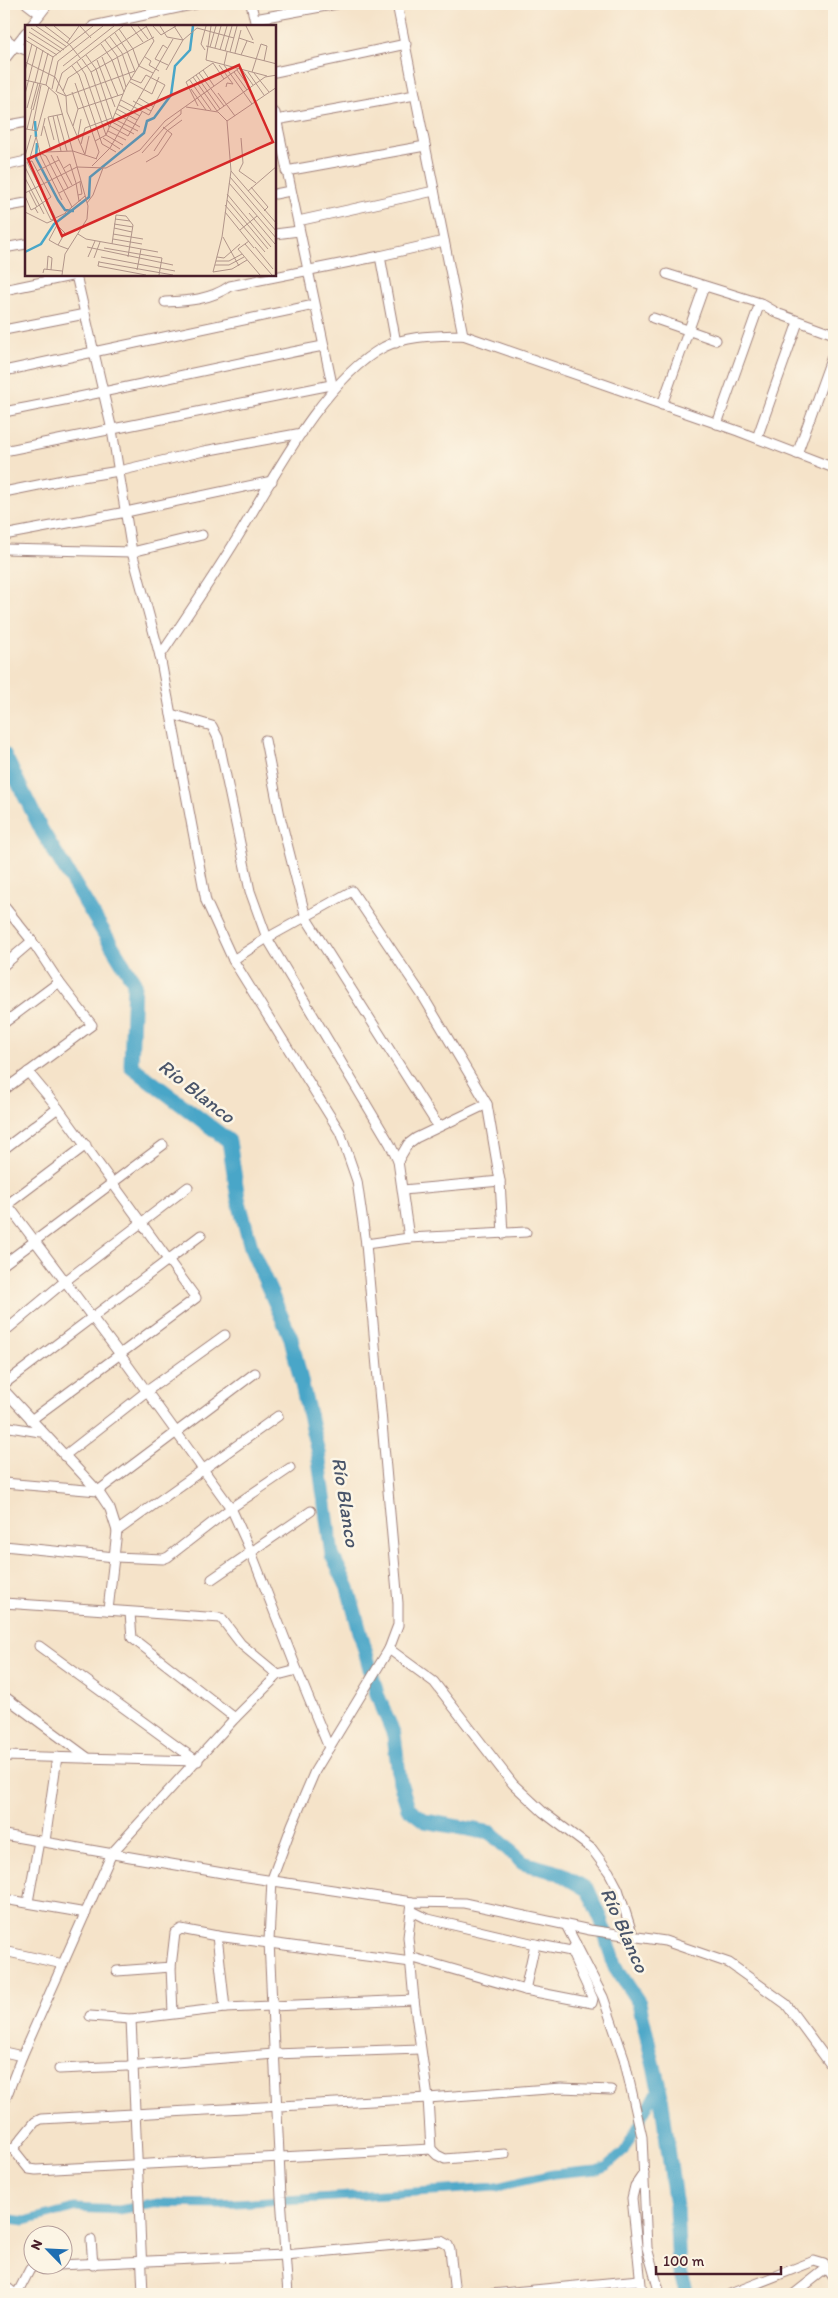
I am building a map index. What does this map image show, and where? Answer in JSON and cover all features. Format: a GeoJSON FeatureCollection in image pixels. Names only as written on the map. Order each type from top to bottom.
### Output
{"type":"FeatureCollection","features":[{"type":"Feature","properties":{"kind":"street"},"geometry":{"type":"LineString","coordinates":[[27,4],[40,14]]}},
{"type":"Feature","properties":{"kind":"street"},"geometry":{"type":"LineString","coordinates":[[32,25],[48,4]]}},
{"type":"Feature","properties":{"kind":"street"},"geometry":{"type":"LineString","coordinates":[[98,25],[196,4]]}},
{"type":"Feature","properties":{"kind":"street"},"geometry":{"type":"LineString","coordinates":[[252,4],[255,23],[337,4]]}},
{"type":"Feature","properties":{"kind":"street"},"geometry":{"type":"LineString","coordinates":[[397,4],[463,335]]}},
{"type":"Feature","properties":{"kind":"street"},"geometry":{"type":"LineString","coordinates":[[4,60],[25,33]]}},
{"type":"Feature","properties":{"kind":"street"},"geometry":{"type":"LineString","coordinates":[[4,37],[15,46],[25,50]]}},
{"type":"Feature","properties":{"kind":"street"},"geometry":{"type":"LineString","coordinates":[[276,72],[406,44]]}},
{"type":"Feature","properties":{"kind":"street"},"geometry":{"type":"LineString","coordinates":[[332,388],[298,221],[286,171],[279,151],[276,117],[415,96]]}},
{"type":"Feature","properties":{"kind":"street"},"geometry":{"type":"LineString","coordinates":[[4,126],[25,122]]}},
{"type":"Feature","properties":{"kind":"street"},"geometry":{"type":"LineString","coordinates":[[286,171],[425,146]]}},
{"type":"Feature","properties":{"kind":"street"},"geometry":{"type":"LineString","coordinates":[[4,166],[25,161]]}},
{"type":"Feature","properties":{"kind":"street"},"geometry":{"type":"LineString","coordinates":[[276,194],[290,191]]}},
{"type":"Feature","properties":{"kind":"street"},"geometry":{"type":"LineString","coordinates":[[298,221],[434,191]]}},
{"type":"Feature","properties":{"kind":"street"},"geometry":{"type":"LineString","coordinates":[[4,207],[25,203]]}},
{"type":"Feature","properties":{"kind":"street"},"geometry":{"type":"LineString","coordinates":[[276,234],[299,231]]}},
{"type":"Feature","properties":{"kind":"street"},"geometry":{"type":"LineString","coordinates":[[276,276],[380,256],[444,241]]}},
{"type":"Feature","properties":{"kind":"street"},"geometry":{"type":"LineString","coordinates":[[4,248],[25,244]]}},
{"type":"Feature","properties":{"kind":"street"},"geometry":{"type":"LineString","coordinates":[[380,256],[396,343]]}},
{"type":"Feature","properties":{"kind":"street"},"geometry":{"type":"LineString","coordinates":[[667,274],[760,303],[798,322],[834,334]]}},
{"type":"Feature","properties":{"kind":"street"},"geometry":{"type":"LineString","coordinates":[[4,290],[71,276]]}},
{"type":"Feature","properties":{"kind":"street"},"geometry":{"type":"LineString","coordinates":[[76,276],[112,430],[132,552],[160,656],[206,901],[233,960],[340,1132],[357,1181],[366,1244],[398,1603],[398,1625],[389,1649],[315,1771],[272,1879],[269,1941],[281,2197],[288,2294]]}},
{"type":"Feature","properties":{"kind":"street"},"geometry":{"type":"LineString","coordinates":[[165,302],[207,298],[218,294],[230,286],[276,276]]}},
{"type":"Feature","properties":{"kind":"street"},"geometry":{"type":"LineString","coordinates":[[662,405],[704,287]]}},
{"type":"Feature","properties":{"kind":"street"},"geometry":{"type":"LineString","coordinates":[[717,424],[760,303]]}},
{"type":"Feature","properties":{"kind":"street"},"geometry":{"type":"LineString","coordinates":[[4,371],[314,305]]}},
{"type":"Feature","properties":{"kind":"street"},"geometry":{"type":"LineString","coordinates":[[4,330],[85,314]]}},
{"type":"Feature","properties":{"kind":"street"},"geometry":{"type":"LineString","coordinates":[[653,318],[716,340]]}},
{"type":"Feature","properties":{"kind":"street"},"geometry":{"type":"LineString","coordinates":[[757,438],[798,322]]}},
{"type":"Feature","properties":{"kind":"street"},"geometry":{"type":"LineString","coordinates":[[160,656],[332,388],[362,362],[385,347],[396,343],[420,337],[463,335],[757,438],[834,468]]}},
{"type":"Feature","properties":{"kind":"street"},"geometry":{"type":"LineString","coordinates":[[4,412],[323,346]]}},
{"type":"Feature","properties":{"kind":"street"},"geometry":{"type":"LineString","coordinates":[[797,454],[834,351]]}},
{"type":"Feature","properties":{"kind":"street"},"geometry":{"type":"LineString","coordinates":[[4,451],[332,388]]}},
{"type":"Feature","properties":{"kind":"street"},"geometry":{"type":"LineString","coordinates":[[4,492],[63,480],[119,472],[204,451],[302,433]]}},
{"type":"Feature","properties":{"kind":"street"},"geometry":{"type":"LineString","coordinates":[[4,535],[126,512],[272,481]]}},
{"type":"Feature","properties":{"kind":"street"},"geometry":{"type":"LineString","coordinates":[[4,549],[132,552],[202,535]]}},
{"type":"Feature","properties":{"kind":"street"},"geometry":{"type":"LineString","coordinates":[[171,714],[212,726],[218,738],[250,891],[267,938],[386,1136],[398,1161],[409,1238]]}},
{"type":"Feature","properties":{"kind":"street"},"geometry":{"type":"LineString","coordinates":[[265,740],[280,816],[306,918],[438,1126]]}},
{"type":"Feature","properties":{"kind":"street"},"geometry":{"type":"LineString","coordinates":[[233,960],[267,938],[352,891],[424,998],[487,1104],[500,1180],[503,1234]]}},
{"type":"Feature","properties":{"kind":"street"},"geometry":{"type":"LineString","coordinates":[[4,1090],[92,1025],[59,982],[32,941],[5,910]]}},
{"type":"Feature","properties":{"kind":"street"},"geometry":{"type":"LineString","coordinates":[[4,965],[32,941]]}},
{"type":"Feature","properties":{"kind":"street"},"geometry":{"type":"LineString","coordinates":[[4,1023],[59,982]]}},
{"type":"Feature","properties":{"kind":"street"},"geometry":{"type":"LineString","coordinates":[[28,1072],[86,1145],[168,1262],[196,1298],[119,1353],[31,1420]]}},
{"type":"Feature","properties":{"kind":"street"},"geometry":{"type":"LineString","coordinates":[[398,1161],[408,1144],[438,1126],[487,1104]]}},
{"type":"Feature","properties":{"kind":"street"},"geometry":{"type":"LineString","coordinates":[[4,1149],[58,1108]]}},
{"type":"Feature","properties":{"kind":"street"},"geometry":{"type":"LineString","coordinates":[[86,1145],[5,1204],[35,1240],[231,1508],[251,1552],[329,1748]]}},
{"type":"Feature","properties":{"kind":"street"},"geometry":{"type":"LineString","coordinates":[[4,1264],[163,1145]]}},
{"type":"Feature","properties":{"kind":"street"},"geometry":{"type":"LineString","coordinates":[[402,1190],[500,1180]]}},
{"type":"Feature","properties":{"kind":"street"},"geometry":{"type":"LineString","coordinates":[[4,1332],[64,1282],[188,1187]]}},
{"type":"Feature","properties":{"kind":"street"},"geometry":{"type":"LineString","coordinates":[[366,1244],[409,1238],[526,1232]]}},
{"type":"Feature","properties":{"kind":"street"},"geometry":{"type":"LineString","coordinates":[[4,1384],[91,1317],[168,1262],[201,1235]]}},
{"type":"Feature","properties":{"kind":"street"},"geometry":{"type":"LineString","coordinates":[[64,1456],[147,1391],[225,1336]]}},
{"type":"Feature","properties":{"kind":"street"},"geometry":{"type":"LineString","coordinates":[[4,1483],[98,1491],[255,1373]]}},
{"type":"Feature","properties":{"kind":"street"},"geometry":{"type":"LineString","coordinates":[[4,1390],[40,1432],[98,1491],[110,1509],[117,1531],[108,1610]]}},
{"type":"Feature","properties":{"kind":"street"},"geometry":{"type":"LineString","coordinates":[[117,1531],[278,1416]]}},
{"type":"Feature","properties":{"kind":"street"},"geometry":{"type":"LineString","coordinates":[[4,1426],[40,1432]]}},
{"type":"Feature","properties":{"kind":"street"},"geometry":{"type":"LineString","coordinates":[[4,1546],[115,1557],[162,1559],[168,1557],[231,1508],[290,1468]]}},
{"type":"Feature","properties":{"kind":"street"},"geometry":{"type":"LineString","coordinates":[[212,1579],[311,1511]]}},
{"type":"Feature","properties":{"kind":"street"},"geometry":{"type":"LineString","coordinates":[[4,1603],[221,1618],[241,1644],[278,1675]]}},
{"type":"Feature","properties":{"kind":"street"},"geometry":{"type":"LineString","coordinates":[[130,1613],[132,1638],[235,1718]]}},
{"type":"Feature","properties":{"kind":"street"},"geometry":{"type":"LineString","coordinates":[[39,1646],[196,1760]]}},
{"type":"Feature","properties":{"kind":"street"},"geometry":{"type":"LineString","coordinates":[[389,1649],[434,1682],[513,1784],[543,1812],[592,1849],[610,1872],[618,1889],[628,1936]]}},
{"type":"Feature","properties":{"kind":"street"},"geometry":{"type":"LineString","coordinates":[[4,2103],[22,2056],[112,1853],[235,1718],[278,1675],[297,1670]]}},
{"type":"Feature","properties":{"kind":"street"},"geometry":{"type":"LineString","coordinates":[[4,1696],[88,1758]]}},
{"type":"Feature","properties":{"kind":"street"},"geometry":{"type":"LineString","coordinates":[[4,1756],[196,1760]]}},
{"type":"Feature","properties":{"kind":"street"},"geometry":{"type":"LineString","coordinates":[[28,1902],[42,1841],[57,1757]]}},
{"type":"Feature","properties":{"kind":"street"},"geometry":{"type":"LineString","coordinates":[[4,1835],[234,1875],[272,1879],[412,1907],[464,1903],[590,1930],[665,1941],[729,1963],[786,2004],[834,2069]]}},
{"type":"Feature","properties":{"kind":"street"},"geometry":{"type":"LineString","coordinates":[[4,1899],[86,1913]]}},
{"type":"Feature","properties":{"kind":"street"},"geometry":{"type":"LineString","coordinates":[[412,1907],[428,1919],[535,1944],[574,1948]]}},
{"type":"Feature","properties":{"kind":"street"},"geometry":{"type":"LineString","coordinates":[[412,1907],[408,1937],[420,2049],[428,2098],[431,2149],[437,2155],[445,2158],[505,2154]]}},
{"type":"Feature","properties":{"kind":"street"},"geometry":{"type":"LineString","coordinates":[[173,2013],[171,1968],[175,1933],[182,1929],[217,1936],[410,1960],[524,1990],[592,2003],[593,1999],[566,1925]]}},
{"type":"Feature","properties":{"kind":"street"},"geometry":{"type":"LineString","coordinates":[[217,1936],[224,2008]]}},
{"type":"Feature","properties":{"kind":"street"},"geometry":{"type":"LineString","coordinates":[[524,1990],[535,1944]]}},
{"type":"Feature","properties":{"kind":"street"},"geometry":{"type":"LineString","coordinates":[[574,1948],[603,1997],[624,2058],[642,2137],[647,2248],[660,2294]]}},
{"type":"Feature","properties":{"kind":"street"},"geometry":{"type":"LineString","coordinates":[[4,1951],[63,1964]]}},
{"type":"Feature","properties":{"kind":"street"},"geometry":{"type":"LineString","coordinates":[[117,1971],[171,1968]]}},
{"type":"Feature","properties":{"kind":"street"},"geometry":{"type":"LineString","coordinates":[[90,2016],[131,2019],[224,2008],[414,2000]]}},
{"type":"Feature","properties":{"kind":"street"},"geometry":{"type":"LineString","coordinates":[[131,2019],[143,2294]]}},
{"type":"Feature","properties":{"kind":"street"},"geometry":{"type":"LineString","coordinates":[[59,2069],[274,2054],[420,2049]]}},
{"type":"Feature","properties":{"kind":"street"},"geometry":{"type":"LineString","coordinates":[[4,2052],[22,2056]]}},
{"type":"Feature","properties":{"kind":"street"},"geometry":{"type":"LineString","coordinates":[[14,2149],[35,2122],[41,2119],[134,2112],[428,2098],[561,2088],[611,2090]]}},
{"type":"Feature","properties":{"kind":"street"},"geometry":{"type":"LineString","coordinates":[[4,2148],[14,2149],[29,2169],[36,2170],[431,2149]]}},
{"type":"Feature","properties":{"kind":"street"},"geometry":{"type":"LineString","coordinates":[[642,2294],[639,2280],[632,2198],[635,2186],[644,2173]]}},
{"type":"Feature","properties":{"kind":"street"},"geometry":{"type":"LineString","coordinates":[[91,2240],[93,2265]]}},
{"type":"Feature","properties":{"kind":"street"},"geometry":{"type":"LineString","coordinates":[[4,2285],[16,2294],[30,2269],[35,2266],[142,2263],[285,2255],[442,2241],[448,2245],[450,2250],[455,2294]]}},
{"type":"Feature","properties":{"kind":"street"},"geometry":{"type":"LineString","coordinates":[[730,2294],[814,2261],[824,2264],[834,2278]]}},
{"type":"Feature","properties":{"kind":"street"},"geometry":{"type":"LineString","coordinates":[[794,2294],[827,2268]]}},
{"type":"Feature","properties":{"kind":"street"},"geometry":{"type":"LineString","coordinates":[[492,2294],[639,2280]]}},
{"type":"Feature","properties":{"kind":"waterway","name":"Río Blanco"},"geometry":{"type":"LineString","coordinates":[[4,754],[42,831],[134,982],[131,1066],[229,1141],[238,1198],[252,1251],[291,1338],[318,1453],[332,1555],[348,1588],[377,1694],[394,1735],[400,1782],[408,1808],[425,1821],[491,1833],[523,1863],[559,1873],[588,1890],[602,1921],[614,1965],[639,2003],[661,2096],[676,2207],[679,2269],[687,2294]]}},
{"type":"Feature","properties":{"kind":"waterway"},"geometry":{"type":"LineString","coordinates":[[4,2218],[25,2221],[74,2208],[119,2210],[158,2203],[220,2204],[497,2187],[553,2174],[597,2170],[607,2166],[624,2151],[659,2086]]}}]}
